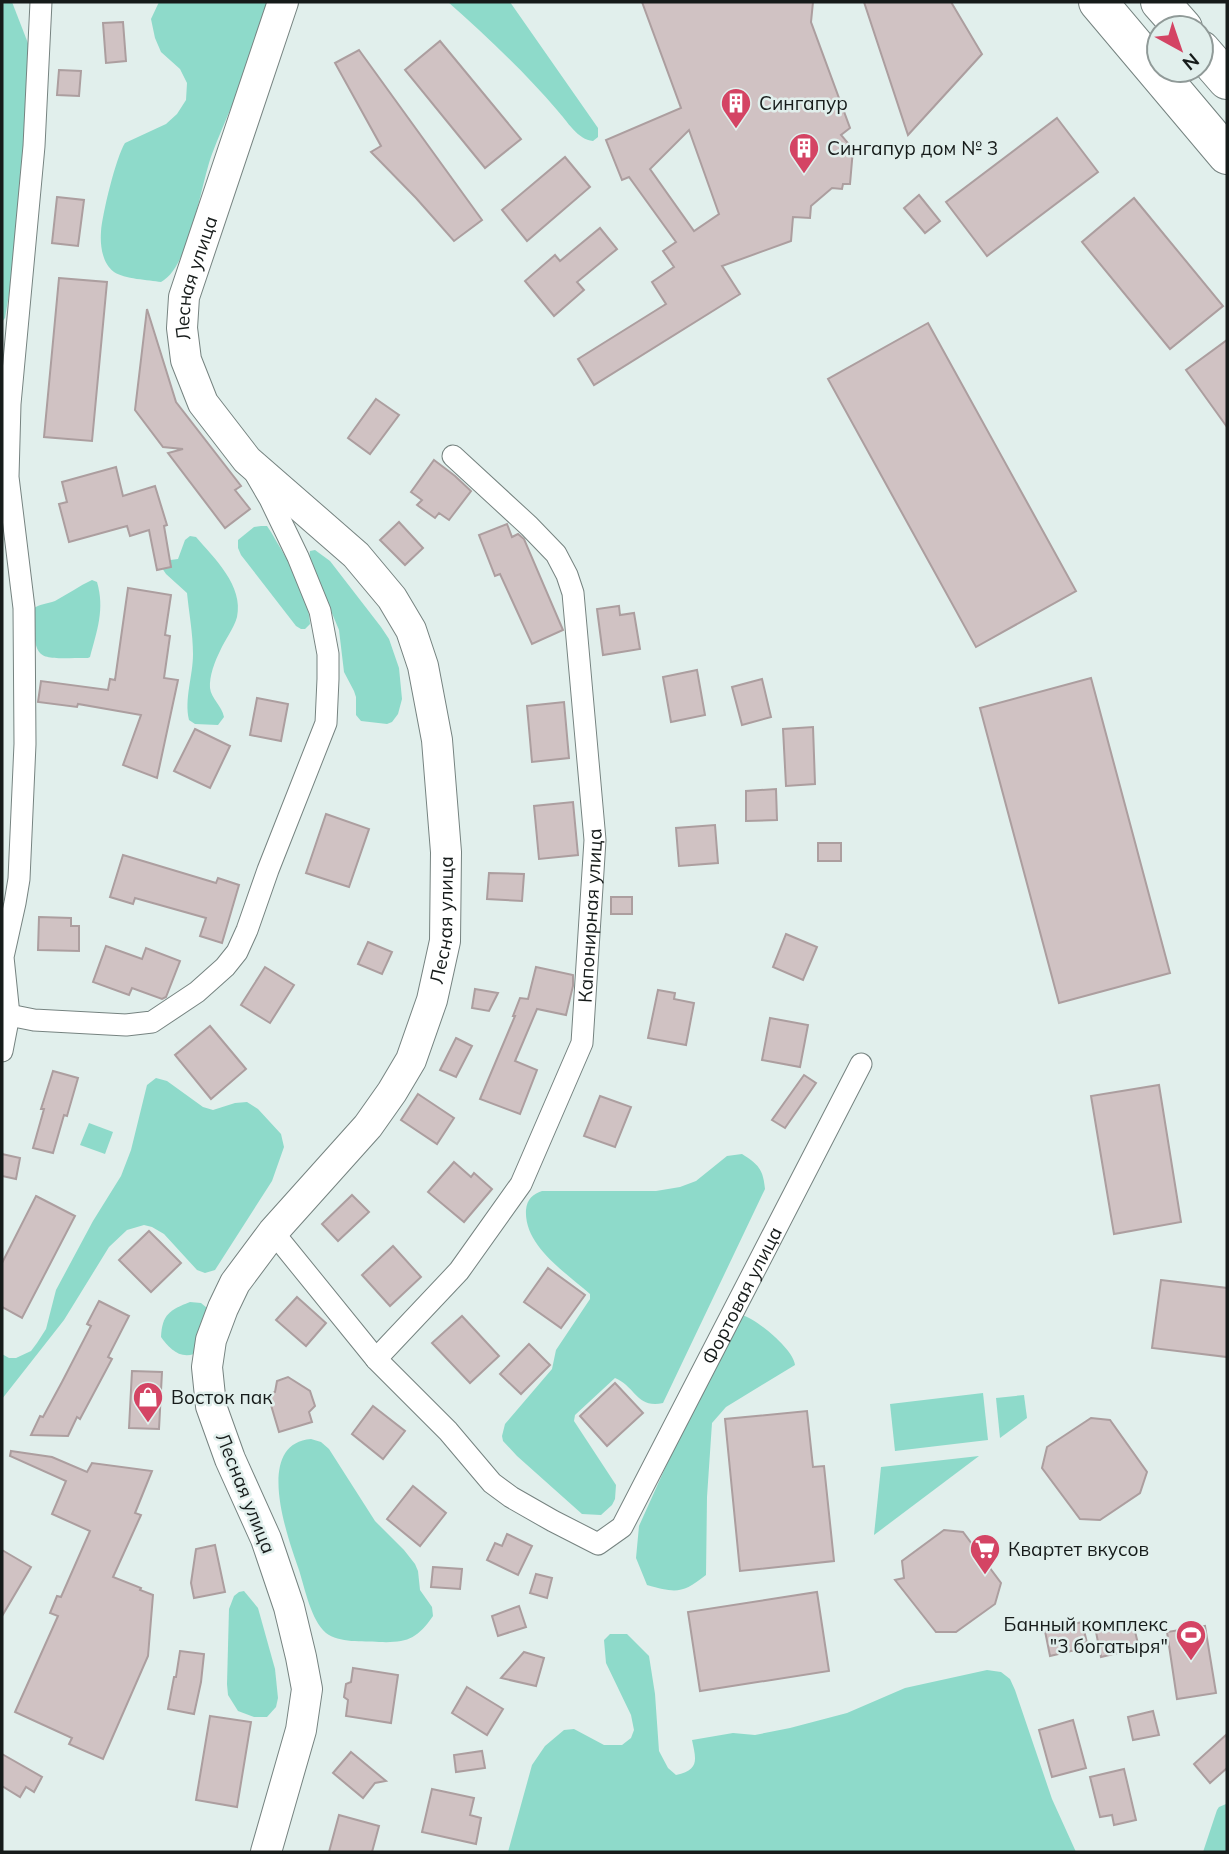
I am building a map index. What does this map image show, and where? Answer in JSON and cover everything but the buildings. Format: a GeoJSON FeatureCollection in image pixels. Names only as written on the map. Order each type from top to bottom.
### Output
{"type":"FeatureCollection","features":[{"type":"Feature","properties":{"kind":"highway"},"geometry":{"type":"LineString","coordinates":[[1098,2],[1227,155]]}},
{"type":"Feature","properties":{"kind":"highway"},"geometry":{"type":"LineString","coordinates":[[1215,66],[1227,80]]}},
{"type":"Feature","properties":{"kind":"main road","name":"Лесная улица"},"geometry":{"type":"LineString","coordinates":[[266,1852],[301,1730],[307,1689],[289,1607],[266,1539],[230,1459],[211,1406],[207,1367],[211,1340],[222,1308],[235,1283],[274,1232],[368,1126],[411,1060],[432,1000],[445,941],[446,852],[437,740],[423,666],[411,630],[392,598],[356,555],[247,460],[203,403],[186,360],[182,328],[184,297],[283,2]]}},
{"type":"Feature","properties":{"kind":"street"},"geometry":{"type":"LineString","coordinates":[[2,1051],[9,1014],[4,957],[19,879],[25,744],[24,608],[8,477],[10,404],[34,146],[41,2]]}},
{"type":"Feature","properties":{"kind":"street","name":"Капонирная улица"},"geometry":{"type":"LineString","coordinates":[[376,1359],[459,1271],[521,1184],[582,1043],[595,840],[573,593],[556,554],[453,456]]}},
{"type":"Feature","properties":{"kind":"street"},"geometry":{"type":"LineString","coordinates":[[9,1014],[34,1020],[126,1025],[152,1022],[192,996],[225,967],[237,952],[247,930],[272,858],[326,723],[328,654],[320,611],[298,557],[270,499],[247,460]]}},
{"type":"Feature","properties":{"kind":"street","name":"Фортовая улица"},"geometry":{"type":"LineString","coordinates":[[376,1359],[448,1431],[492,1483],[511,1497],[598,1544],[622,1527],[860,1064]]}},
{"type":"Feature","properties":{"kind":"street"},"geometry":{"type":"LineString","coordinates":[[274,1232],[376,1359]]}},
{"type":"Feature","properties":{"kind":"green space"},"geometry":{"type":"Polygon","coordinates":[[[2,2],[12,2],[31,51],[25,198],[5,318],[2,322],[2,2]]]}},
{"type":"Feature","properties":{"kind":"green space"},"geometry":{"type":"Polygon","coordinates":[[[159,2],[269,2],[248,66],[212,154],[187,243],[180,260],[161,282],[130,278],[114,272],[104,259],[101,237],[110,186],[125,143],[166,124],[186,100],[187,83],[180,69],[161,52],[155,38],[151,19],[159,2]]]}},
{"type":"Feature","properties":{"kind":"green space"},"geometry":{"type":"Polygon","coordinates":[[[448,2],[510,2],[598,128],[598,137],[593,141],[578,134],[518,68],[448,2]]]}},
{"type":"Feature","properties":{"kind":"green space"},"geometry":{"type":"Polygon","coordinates":[[[267,526],[290,564],[306,600],[310,624],[305,629],[296,626],[238,548],[238,540],[254,527],[267,526]]]}},
{"type":"Feature","properties":{"kind":"green space"},"geometry":{"type":"Polygon","coordinates":[[[190,536],[196,537],[226,573],[236,594],[238,606],[236,621],[216,659],[210,679],[211,692],[224,717],[218,725],[195,724],[189,720],[193,654],[187,593],[162,568],[163,561],[178,559],[185,540],[190,536]]]}},
{"type":"Feature","properties":{"kind":"green space"},"geometry":{"type":"Polygon","coordinates":[[[315,550],[330,561],[389,639],[399,668],[402,699],[398,714],[392,722],[387,724],[361,721],[356,715],[356,697],[344,672],[339,630],[309,558],[310,551],[315,550]]]}},
{"type":"Feature","properties":{"kind":"green space"},"geometry":{"type":"Polygon","coordinates":[[[92,580],[97,582],[100,611],[90,657],[57,658],[41,654],[35,640],[33,609],[55,601],[92,580]]]}},
{"type":"Feature","properties":{"kind":"green space"},"geometry":{"type":"Polygon","coordinates":[[[156,1078],[167,1081],[203,1107],[213,1110],[247,1102],[258,1109],[281,1134],[284,1147],[272,1181],[215,1270],[205,1273],[197,1270],[164,1234],[152,1227],[144,1225],[127,1230],[109,1247],[64,1320],[2,1399],[2,1354],[16,1358],[31,1351],[46,1329],[56,1290],[121,1176],[131,1150],[147,1085],[156,1078]]]}},
{"type":"Feature","properties":{"kind":"green space"},"geometry":{"type":"Polygon","coordinates":[[[89,1123],[113,1132],[105,1154],[80,1145],[89,1123]]]}},
{"type":"Feature","properties":{"kind":"green space"},"geometry":{"type":"Polygon","coordinates":[[[742,1154],[759,1168],[765,1189],[663,1403],[647,1403],[615,1378],[575,1415],[574,1421],[616,1485],[612,1505],[601,1515],[582,1514],[517,1456],[503,1441],[502,1436],[505,1424],[552,1369],[556,1350],[590,1299],[590,1294],[539,1247],[527,1223],[526,1210],[529,1200],[542,1191],[656,1191],[680,1187],[696,1181],[727,1156],[742,1154]]]}},
{"type":"Feature","properties":{"kind":"green space"},"geometry":{"type":"Polygon","coordinates":[[[190,1302],[201,1303],[207,1308],[194,1354],[184,1355],[175,1352],[161,1337],[163,1323],[168,1314],[190,1302]]]}},
{"type":"Feature","properties":{"kind":"green space"},"geometry":{"type":"Polygon","coordinates":[[[742,1315],[774,1336],[788,1351],[795,1365],[726,1407],[712,1423],[706,1575],[684,1589],[672,1590],[647,1585],[636,1558],[639,1526],[716,1355],[742,1315]]]}},
{"type":"Feature","properties":{"kind":"green space"},"geometry":{"type":"Polygon","coordinates":[[[983,1393],[988,1440],[895,1451],[890,1404],[983,1393]]]}},
{"type":"Feature","properties":{"kind":"green space"},"geometry":{"type":"Polygon","coordinates":[[[1024,1395],[1027,1418],[1000,1438],[996,1398],[1024,1395]]]}},
{"type":"Feature","properties":{"kind":"green space"},"geometry":{"type":"Polygon","coordinates":[[[311,1439],[321,1442],[329,1449],[375,1521],[415,1564],[420,1590],[432,1607],[433,1616],[416,1635],[389,1642],[344,1640],[326,1633],[316,1620],[288,1537],[279,1494],[279,1474],[283,1457],[293,1445],[311,1439]]]}},
{"type":"Feature","properties":{"kind":"green space"},"geometry":{"type":"Polygon","coordinates":[[[979,1456],[874,1535],[881,1467],[979,1456]]]}},
{"type":"Feature","properties":{"kind":"green space"},"geometry":{"type":"Polygon","coordinates":[[[244,1591],[258,1608],[275,1669],[278,1698],[276,1707],[267,1717],[254,1717],[238,1711],[228,1695],[229,1609],[234,1596],[244,1591]]]}},
{"type":"Feature","properties":{"kind":"green space"},"geometry":{"type":"Polygon","coordinates":[[[610,1634],[627,1634],[649,1656],[659,1751],[668,1768],[676,1775],[693,1767],[695,1753],[692,1740],[733,1733],[755,1735],[790,1728],[847,1713],[905,1688],[987,1670],[1001,1672],[1010,1679],[1015,1690],[1052,1799],[1076,1852],[508,1852],[532,1765],[545,1746],[564,1730],[574,1729],[604,1745],[622,1745],[631,1738],[634,1730],[631,1715],[606,1663],[604,1640],[610,1634]]]}},
{"type":"Feature","properties":{"kind":"green space"},"geometry":{"type":"Polygon","coordinates":[[[1227,1804],[1227,1852],[1203,1852],[1217,1810],[1227,1804]]]}},
{"type":"Feature","properties":{"kind":"place","name":"Сингапур"},"geometry":{"type":"Point","coordinates":[736,130]}},
{"type":"Feature","properties":{"kind":"place","name":"Сингапур дом № 3"},"geometry":{"type":"Point","coordinates":[804,175]}},
{"type":"Feature","properties":{"kind":"place","name":"Восток пак"},"geometry":{"type":"Point","coordinates":[148,1424]}},
{"type":"Feature","properties":{"kind":"place","name":"Квартет вкусов"},"geometry":{"type":"Point","coordinates":[985,1576]}},
{"type":"Feature","properties":{"kind":"place","name":"Банный комплекс \"3 богатыря\""},"geometry":{"type":"Point","coordinates":[1191,1662]}}]}
